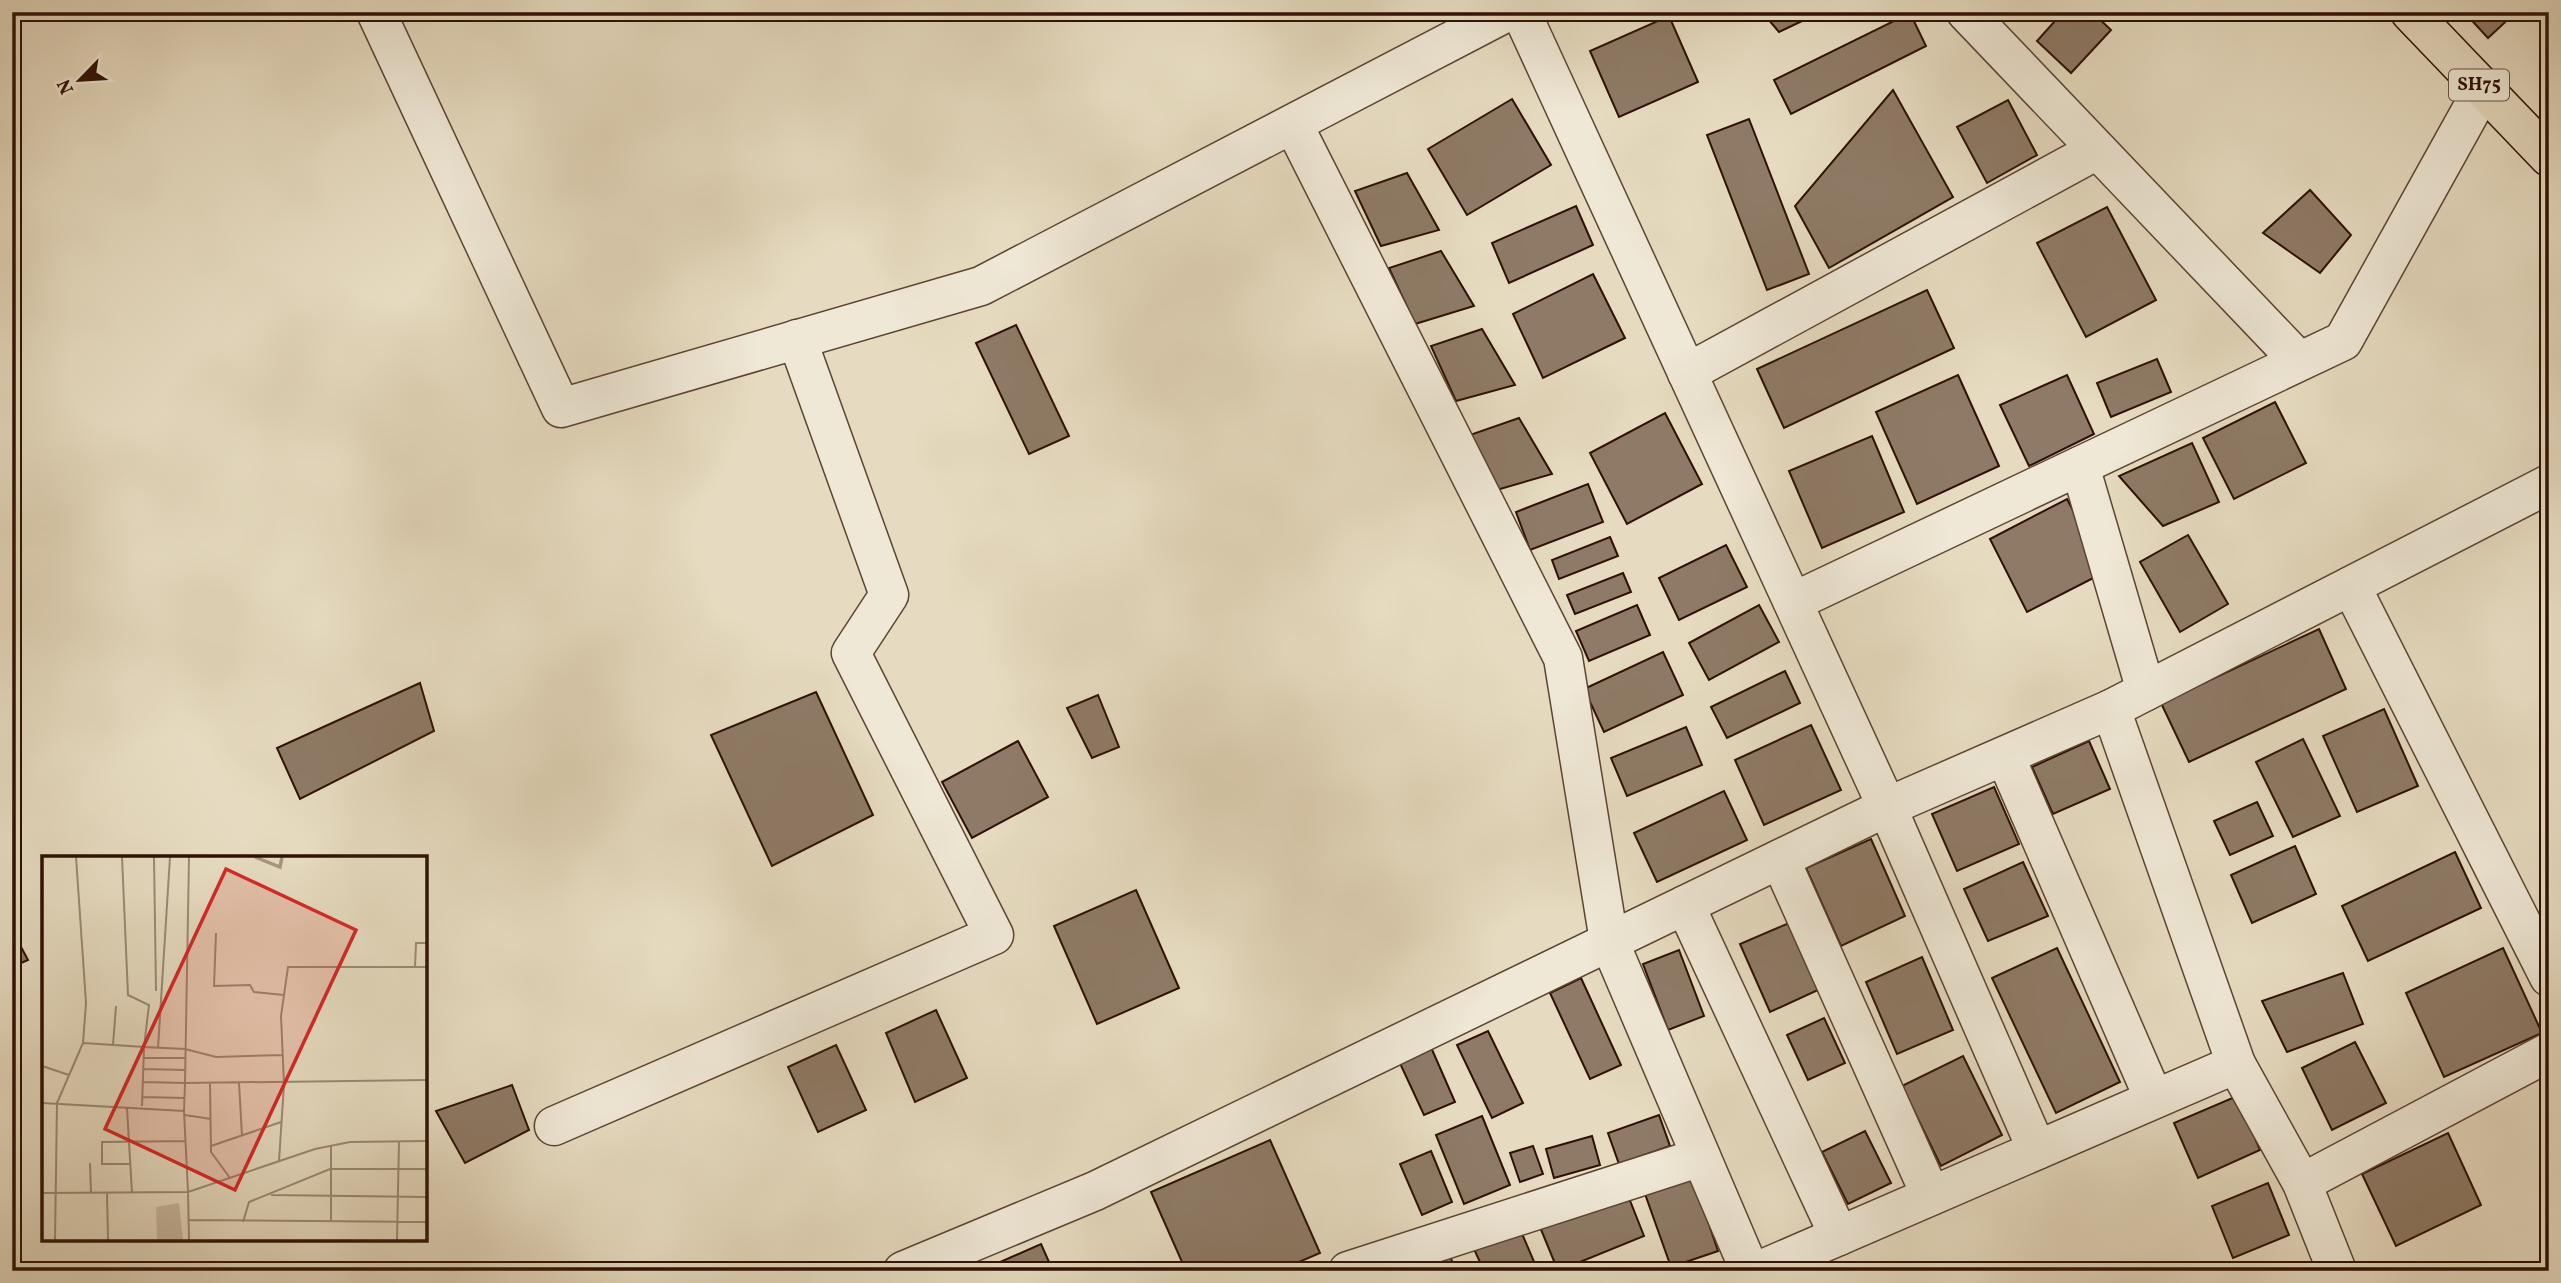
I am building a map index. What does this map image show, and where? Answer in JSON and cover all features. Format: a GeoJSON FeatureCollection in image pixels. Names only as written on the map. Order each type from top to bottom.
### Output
{"type":"FeatureCollection","features":[{"type":"Feature","properties":{"kind":"main road","name":"SH75"},"geometry":{"type":"LineString","coordinates":[[2410,12],[2549,157]]}},
{"type":"Feature","properties":{"kind":"street"},"geometry":{"type":"LineString","coordinates":[[376,12],[561,408],[981,286],[1507,12]]}},
{"type":"Feature","properties":{"kind":"street"},"geometry":{"type":"LineString","coordinates":[[1521,12],[1887,807],[2037,1150]]}},
{"type":"Feature","properties":{"kind":"street"},"geometry":{"type":"LineString","coordinates":[[1966,12],[2299,362]]}},
{"type":"Feature","properties":{"kind":"street"},"geometry":{"type":"LineString","coordinates":[[1793,602],[2343,341],[2483,89]]}},
{"type":"Feature","properties":{"kind":"street"},"geometry":{"type":"LineString","coordinates":[[1293,124],[1563,657],[1609,942],[1750,1271]]}},
{"type":"Feature","properties":{"kind":"street"},"geometry":{"type":"LineString","coordinates":[[1687,373],[2096,149]]}},
{"type":"Feature","properties":{"kind":"street"},"geometry":{"type":"LineString","coordinates":[[554,1126],[993,934],[850,653],[889,595],[797,339]]}},
{"type":"Feature","properties":{"kind":"street"},"geometry":{"type":"LineString","coordinates":[[2080,466],[2146,691]]}},
{"type":"Feature","properties":{"kind":"street"},"geometry":{"type":"LineString","coordinates":[[903,1271],[1095,1191],[1887,807],[2111,709],[2549,484]]}},
{"type":"Feature","properties":{"kind":"street"},"geometry":{"type":"LineString","coordinates":[[2351,586],[2549,977]]}},
{"type":"Feature","properties":{"kind":"street"},"geometry":{"type":"LineString","coordinates":[[2111,709],[2236,1064],[2302,1183],[2337,1271]]}},
{"type":"Feature","properties":{"kind":"street"},"geometry":{"type":"LineString","coordinates":[[2005,756],[2154,1099]]}},
{"type":"Feature","properties":{"kind":"street"},"geometry":{"type":"LineString","coordinates":[[1780,859],[1931,1196]]}},
{"type":"Feature","properties":{"kind":"street"},"geometry":{"type":"LineString","coordinates":[[1685,905],[1839,1236]]}},
{"type":"Feature","properties":{"kind":"street"},"geometry":{"type":"LineString","coordinates":[[2302,1183],[2549,1052]]}},
{"type":"Feature","properties":{"kind":"street"},"geometry":{"type":"LineString","coordinates":[[1758,1271],[2236,1064]]}},
{"type":"Feature","properties":{"kind":"street"},"geometry":{"type":"LineString","coordinates":[[1348,1271],[1701,1157]]}},
{"type":"Feature","properties":{"kind":"building"},"geometry":{"type":"Polygon","coordinates":[[[1762,12],[1821,12],[1779,32],[1762,12]]]}},
{"type":"Feature","properties":{"kind":"building"},"geometry":{"type":"Polygon","coordinates":[[[2063,12],[2092,12],[2111,30],[2071,73],[2037,41],[2063,12]]]}},
{"type":"Feature","properties":{"kind":"building"},"geometry":{"type":"Polygon","coordinates":[[[2464,12],[2516,12],[2488,38],[2464,12]]]}},
{"type":"Feature","properties":{"kind":"building"},"geometry":{"type":"Polygon","coordinates":[[[1910,13],[1926,46],[1791,114],[1774,80],[1910,13]]]}},
{"type":"Feature","properties":{"kind":"building"},"geometry":{"type":"Polygon","coordinates":[[[1669,16],[1698,82],[1619,117],[1590,51],[1669,16]]]}},
{"type":"Feature","properties":{"kind":"building"},"geometry":{"type":"Polygon","coordinates":[[[1893,90],[1953,197],[1829,268],[1795,206],[1893,90]]]}},
{"type":"Feature","properties":{"kind":"building"},"geometry":{"type":"Polygon","coordinates":[[[1512,99],[1551,165],[1467,215],[1428,149],[1512,99]]]}},
{"type":"Feature","properties":{"kind":"building"},"geometry":{"type":"Polygon","coordinates":[[[2008,100],[2037,155],[1987,183],[1957,127],[2008,100]]]}},
{"type":"Feature","properties":{"kind":"building"},"geometry":{"type":"Polygon","coordinates":[[[1749,119],[1809,274],[1767,290],[1707,135],[1749,119]]]}},
{"type":"Feature","properties":{"kind":"building"},"geometry":{"type":"Polygon","coordinates":[[[1407,173],[1439,230],[1381,246],[1355,191],[1407,173]]]}},
{"type":"Feature","properties":{"kind":"building"},"geometry":{"type":"Polygon","coordinates":[[[2310,190],[2351,235],[2320,273],[2263,233],[2310,190]]]}},
{"type":"Feature","properties":{"kind":"building"},"geometry":{"type":"Polygon","coordinates":[[[1576,206],[1593,245],[1509,283],[1492,243],[1576,206]]]}},
{"type":"Feature","properties":{"kind":"building"},"geometry":{"type":"Polygon","coordinates":[[[2107,207],[2156,300],[2086,337],[2037,243],[2107,207]]]}},
{"type":"Feature","properties":{"kind":"building"},"geometry":{"type":"Polygon","coordinates":[[[1441,251],[1474,306],[1415,324],[1389,268],[1441,251]]]}},
{"type":"Feature","properties":{"kind":"building"},"geometry":{"type":"Polygon","coordinates":[[[1593,274],[1625,338],[1543,378],[1513,314],[1593,274]]]}},
{"type":"Feature","properties":{"kind":"building"},"geometry":{"type":"Polygon","coordinates":[[[1927,290],[1954,348],[1784,428],[1757,369],[1927,290]]]}},
{"type":"Feature","properties":{"kind":"building"},"geometry":{"type":"Polygon","coordinates":[[[1016,325],[1069,436],[1029,454],[976,343],[1016,325]]]}},
{"type":"Feature","properties":{"kind":"building"},"geometry":{"type":"Polygon","coordinates":[[[1482,329],[1515,385],[1456,401],[1431,346],[1482,329]]]}},
{"type":"Feature","properties":{"kind":"building"},"geometry":{"type":"Polygon","coordinates":[[[2157,359],[2171,392],[2111,417],[2097,383],[2157,359]]]}},
{"type":"Feature","properties":{"kind":"building"},"geometry":{"type":"Polygon","coordinates":[[[1958,375],[1999,466],[1917,504],[1876,412],[1958,375]]]}},
{"type":"Feature","properties":{"kind":"building"},"geometry":{"type":"Polygon","coordinates":[[[2067,375],[2094,434],[2029,466],[2000,405],[2067,375]]]}},
{"type":"Feature","properties":{"kind":"building"},"geometry":{"type":"Polygon","coordinates":[[[2275,402],[2306,463],[2234,499],[2203,438],[2275,402]]]}},
{"type":"Feature","properties":{"kind":"building"},"geometry":{"type":"Polygon","coordinates":[[[1665,413],[1702,484],[1627,524],[1590,453],[1665,413]]]}},
{"type":"Feature","properties":{"kind":"building"},"geometry":{"type":"Polygon","coordinates":[[[1519,418],[1552,474],[1493,491],[1467,436],[1519,418]]]}},
{"type":"Feature","properties":{"kind":"building"},"geometry":{"type":"Polygon","coordinates":[[[1872,436],[1904,512],[1822,548],[1789,471],[1872,436]]]}},
{"type":"Feature","properties":{"kind":"building"},"geometry":{"type":"Polygon","coordinates":[[[2192,443],[2219,502],[2163,526],[2119,476],[2192,443]]]}},
{"type":"Feature","properties":{"kind":"building"},"geometry":{"type":"Polygon","coordinates":[[[1588,484],[1603,522],[1530,550],[1516,512],[1588,484]]]}},
{"type":"Feature","properties":{"kind":"building"},"geometry":{"type":"Polygon","coordinates":[[[2067,499],[2105,572],[2027,612],[1990,539],[2067,499]]]}},
{"type":"Feature","properties":{"kind":"building"},"geometry":{"type":"Polygon","coordinates":[[[2188,535],[2228,604],[2180,632],[2140,562],[2188,535]]]}},
{"type":"Feature","properties":{"kind":"building"},"geometry":{"type":"Polygon","coordinates":[[[1610,537],[1618,556],[1559,579],[1552,560],[1610,537]]]}},
{"type":"Feature","properties":{"kind":"building"},"geometry":{"type":"Polygon","coordinates":[[[1726,545],[1747,587],[1679,620],[1659,578],[1726,545]]]}},
{"type":"Feature","properties":{"kind":"building"},"geometry":{"type":"Polygon","coordinates":[[[1623,573],[1631,592],[1575,614],[1567,595],[1623,573]]]}},
{"type":"Feature","properties":{"kind":"building"},"geometry":{"type":"Polygon","coordinates":[[[1637,605],[1650,635],[1589,661],[1576,631],[1637,605]]]}},
{"type":"Feature","properties":{"kind":"building"},"geometry":{"type":"Polygon","coordinates":[[[1759,605],[1779,642],[1709,680],[1689,643],[1759,605]]]}},
{"type":"Feature","properties":{"kind":"building"},"geometry":{"type":"Polygon","coordinates":[[[2319,629],[2346,689],[2189,762],[2161,703],[2319,629]]]}},
{"type":"Feature","properties":{"kind":"building"},"geometry":{"type":"Polygon","coordinates":[[[1663,652],[1683,695],[1604,732],[1584,689],[1663,652]]]}},
{"type":"Feature","properties":{"kind":"building"},"geometry":{"type":"Polygon","coordinates":[[[1785,671],[1800,703],[1727,738],[1711,707],[1785,671]]]}},
{"type":"Feature","properties":{"kind":"building"},"geometry":{"type":"Polygon","coordinates":[[[420,683],[434,731],[300,799],[277,748],[420,683]]]}},
{"type":"Feature","properties":{"kind":"building"},"geometry":{"type":"Polygon","coordinates":[[[816,692],[873,815],[772,866],[711,735],[816,692]]]}},
{"type":"Feature","properties":{"kind":"building"},"geometry":{"type":"Polygon","coordinates":[[[1098,695],[1119,747],[1092,758],[1067,708],[1098,695]]]}},
{"type":"Feature","properties":{"kind":"building"},"geometry":{"type":"Polygon","coordinates":[[[2384,709],[2418,786],[2357,812],[2323,736],[2384,709]]]}},
{"type":"Feature","properties":{"kind":"building"},"geometry":{"type":"Polygon","coordinates":[[[1811,725],[1841,790],[1764,825],[1735,760],[1811,725]]]}},
{"type":"Feature","properties":{"kind":"building"},"geometry":{"type":"Polygon","coordinates":[[[1686,727],[1702,765],[1627,796],[1611,758],[1686,727]]]}},
{"type":"Feature","properties":{"kind":"building"},"geometry":{"type":"Polygon","coordinates":[[[2303,739],[2340,816],[2293,837],[2256,762],[2303,739]]]}},
{"type":"Feature","properties":{"kind":"building"},"geometry":{"type":"Polygon","coordinates":[[[1018,741],[1048,797],[972,838],[942,782],[1018,741]]]}},
{"type":"Feature","properties":{"kind":"building"},"geometry":{"type":"Polygon","coordinates":[[[2089,741],[2110,789],[2053,814],[2032,767],[2089,741]]]}},
{"type":"Feature","properties":{"kind":"building"},"geometry":{"type":"Polygon","coordinates":[[[1994,787],[2019,844],[1957,871],[1932,814],[1994,787]]]}},
{"type":"Feature","properties":{"kind":"building"},"geometry":{"type":"Polygon","coordinates":[[[1724,791],[1747,840],[1657,882],[1634,833],[1724,791]]]}},
{"type":"Feature","properties":{"kind":"building"},"geometry":{"type":"Polygon","coordinates":[[[2257,802],[2273,836],[2230,855],[2214,821],[2257,802]]]}},
{"type":"Feature","properties":{"kind":"building"},"geometry":{"type":"Polygon","coordinates":[[[1871,839],[1905,916],[1841,946],[1806,868],[1871,839]]]}},
{"type":"Feature","properties":{"kind":"building"},"geometry":{"type":"Polygon","coordinates":[[[2295,846],[2316,894],[2252,923],[2231,875],[2295,846]]]}},
{"type":"Feature","properties":{"kind":"building"},"geometry":{"type":"Polygon","coordinates":[[[2455,852],[2481,908],[2368,961],[2342,906],[2455,852]]]}},
{"type":"Feature","properties":{"kind":"building"},"geometry":{"type":"Polygon","coordinates":[[[2023,862],[2048,916],[1988,941],[1964,889],[2023,862]]]}},
{"type":"Feature","properties":{"kind":"building"},"geometry":{"type":"Polygon","coordinates":[[[1136,890],[1179,988],[1097,1024],[1054,926],[1136,890]]]}},
{"type":"Feature","properties":{"kind":"building"},"geometry":{"type":"Polygon","coordinates":[[[1789,923],[1818,990],[1770,1012],[1740,944],[1789,923]]]}},
{"type":"Feature","properties":{"kind":"building"},"geometry":{"type":"Polygon","coordinates":[[[12,930],[28,960],[12,967],[12,930]]]}},
{"type":"Feature","properties":{"kind":"building"},"geometry":{"type":"Polygon","coordinates":[[[2057,948],[2120,1082],[2056,1113],[1992,978],[2057,948]]]}},
{"type":"Feature","properties":{"kind":"building"},"geometry":{"type":"Polygon","coordinates":[[[2503,948],[2542,1033],[2444,1077],[2406,993],[2503,948]]]}},
{"type":"Feature","properties":{"kind":"building"},"geometry":{"type":"Polygon","coordinates":[[[1679,950],[1704,1016],[1668,1030],[1643,964],[1679,950]]]}},
{"type":"Feature","properties":{"kind":"building"},"geometry":{"type":"Polygon","coordinates":[[[1922,957],[1953,1030],[1897,1054],[1866,982],[1922,957]]]}},
{"type":"Feature","properties":{"kind":"building"},"geometry":{"type":"Polygon","coordinates":[[[2343,973],[2363,1024],[2287,1052],[2262,1001],[2343,973]]]}},
{"type":"Feature","properties":{"kind":"building"},"geometry":{"type":"Polygon","coordinates":[[[1581,978],[1621,1065],[1590,1079],[1550,993],[1581,978]]]}},
{"type":"Feature","properties":{"kind":"building"},"geometry":{"type":"Polygon","coordinates":[[[936,1010],[967,1078],[915,1102],[886,1033],[936,1010]]]}},
{"type":"Feature","properties":{"kind":"building"},"geometry":{"type":"Polygon","coordinates":[[[1824,1018],[1845,1063],[1808,1080],[1787,1035],[1824,1018]]]}},
{"type":"Feature","properties":{"kind":"building"},"geometry":{"type":"Polygon","coordinates":[[[1488,1031],[1523,1103],[1492,1118],[1457,1045],[1488,1031]]]}},
{"type":"Feature","properties":{"kind":"building"},"geometry":{"type":"Polygon","coordinates":[[[2355,1042],[2386,1103],[2332,1130],[2302,1068],[2355,1042]]]}},
{"type":"Feature","properties":{"kind":"building"},"geometry":{"type":"Polygon","coordinates":[[[836,1045],[866,1110],[818,1132],[788,1067],[836,1045]]]}},
{"type":"Feature","properties":{"kind":"building"},"geometry":{"type":"Polygon","coordinates":[[[1430,1045],[1455,1102],[1424,1115],[1398,1059],[1430,1045]]]}},
{"type":"Feature","properties":{"kind":"building"},"geometry":{"type":"Polygon","coordinates":[[[1963,1056],[2002,1135],[1941,1166],[1902,1086],[1963,1056]]]}},
{"type":"Feature","properties":{"kind":"building"},"geometry":{"type":"Polygon","coordinates":[[[512,1085],[529,1130],[465,1163],[436,1111],[512,1085]]]}},
{"type":"Feature","properties":{"kind":"building"},"geometry":{"type":"Polygon","coordinates":[[[2237,1096],[2260,1150],[2198,1178],[2174,1123],[2237,1096]]]}},
{"type":"Feature","properties":{"kind":"building"},"geometry":{"type":"Polygon","coordinates":[[[1659,1115],[1670,1146],[1619,1164],[1608,1133],[1659,1115]]]}},
{"type":"Feature","properties":{"kind":"building"},"geometry":{"type":"Polygon","coordinates":[[[1482,1116],[1510,1185],[1464,1204],[1436,1135],[1482,1116]]]}},
{"type":"Feature","properties":{"kind":"building"},"geometry":{"type":"Polygon","coordinates":[[[1865,1131],[1891,1183],[1848,1204],[1822,1152],[1865,1131]]]}},
{"type":"Feature","properties":{"kind":"building"},"geometry":{"type":"Polygon","coordinates":[[[2448,1133],[2481,1205],[2396,1246],[2362,1174],[2448,1133]]]}},
{"type":"Feature","properties":{"kind":"building"},"geometry":{"type":"Polygon","coordinates":[[[1592,1136],[1600,1165],[1554,1178],[1546,1149],[1592,1136]]]}},
{"type":"Feature","properties":{"kind":"building"},"geometry":{"type":"Polygon","coordinates":[[[1270,1140],[1320,1253],[1278,1271],[1186,1271],[1151,1192],[1270,1140]]]}},
{"type":"Feature","properties":{"kind":"building"},"geometry":{"type":"Polygon","coordinates":[[[1533,1146],[1543,1174],[1520,1182],[1510,1153],[1533,1146]]]}},
{"type":"Feature","properties":{"kind":"building"},"geometry":{"type":"Polygon","coordinates":[[[1431,1151],[1452,1202],[1422,1215],[1400,1164],[1431,1151]]]}},
{"type":"Feature","properties":{"kind":"building"},"geometry":{"type":"Polygon","coordinates":[[[1692,1174],[1718,1251],[1671,1267],[1644,1191],[1692,1174]]]}},
{"type":"Feature","properties":{"kind":"building"},"geometry":{"type":"Polygon","coordinates":[[[2268,1183],[2289,1235],[2233,1258],[2212,1206],[2268,1183]]]}},
{"type":"Feature","properties":{"kind":"building"},"geometry":{"type":"Polygon","coordinates":[[[1627,1193],[1644,1236],[1558,1271],[1540,1227],[1627,1193]]]}},
{"type":"Feature","properties":{"kind":"building"},"geometry":{"type":"Polygon","coordinates":[[[1520,1229],[1538,1271],[1484,1271],[1474,1249],[1520,1229]]]}},
{"type":"Feature","properties":{"kind":"building"},"geometry":{"type":"Polygon","coordinates":[[[1041,1244],[1053,1271],[980,1271],[1041,1244]]]}},
{"type":"Feature","properties":{"kind":"building"},"geometry":{"type":"Polygon","coordinates":[[[1450,1256],[1456,1271],[1414,1271],[1450,1256]]]}}]}
